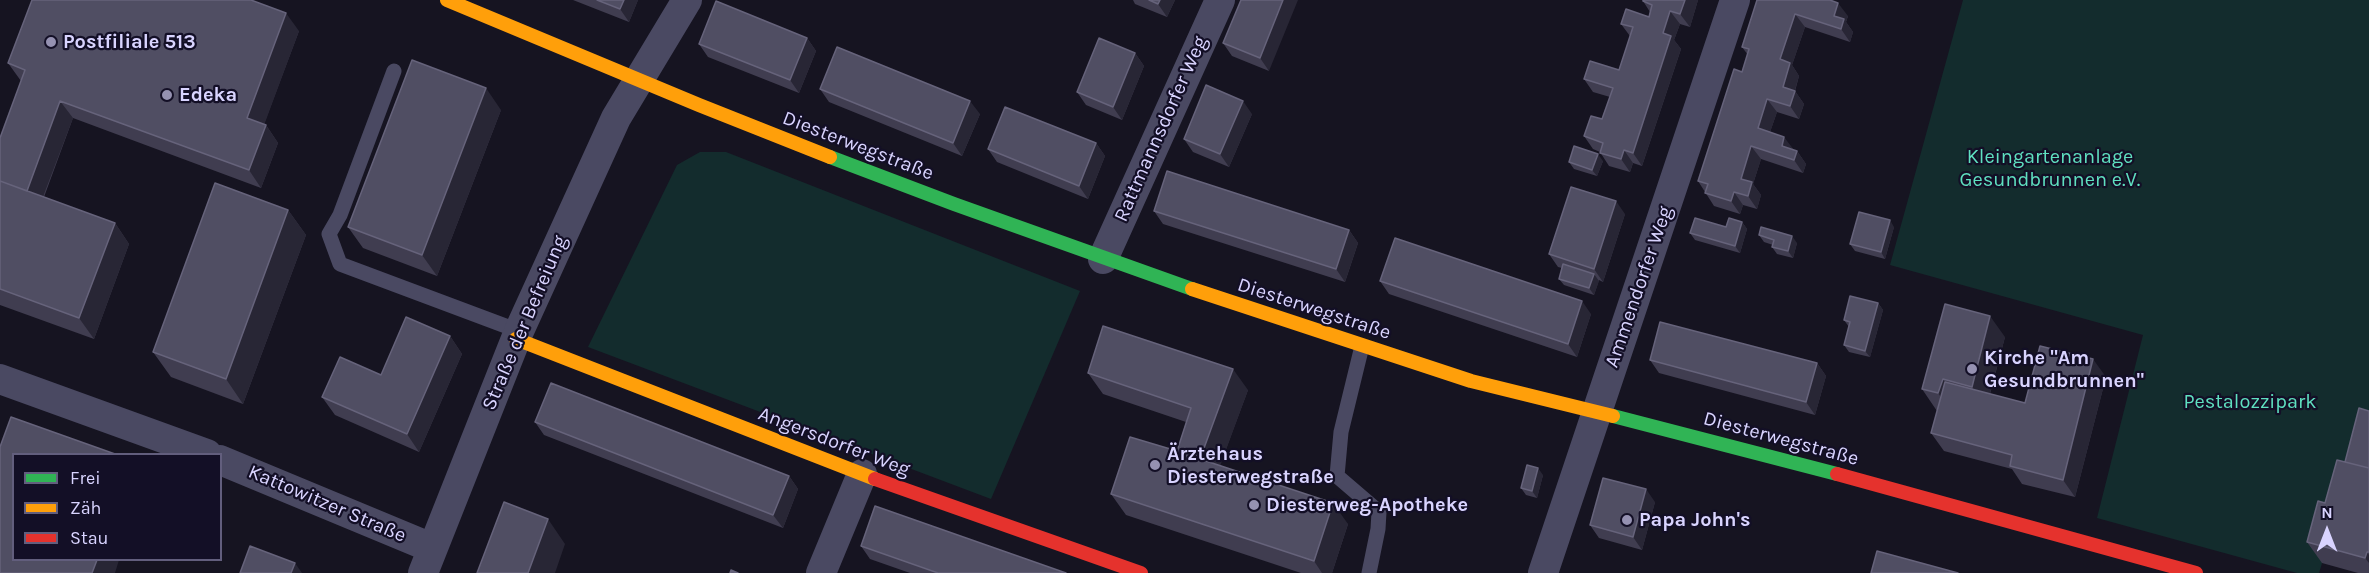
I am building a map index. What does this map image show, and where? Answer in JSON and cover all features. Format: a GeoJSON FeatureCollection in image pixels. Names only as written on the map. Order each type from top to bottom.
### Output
{"type":"FeatureCollection","features":[{"type":"Feature","properties":{"kind":"street","name":"Diesterwegstraße"},"geometry":{"type":"LineString","coordinates":[[447,0],[865,171],[1102,259],[1362,346],[1478,383],[1677,431],[2196,573]]}},
{"type":"Feature","properties":{"kind":"street","name":"Straße der Befreiung"},"geometry":{"type":"LineString","coordinates":[[428,561],[518,335],[616,118],[687,0]]}},
{"type":"Feature","properties":{"kind":"street","name":"Rattmannsdorfer Weg"},"geometry":{"type":"LineString","coordinates":[[1102,259],[1220,0]]}},
{"type":"Feature","properties":{"kind":"street","name":"Ammendorfer Weg"},"geometry":{"type":"LineString","coordinates":[[1543,573],[1735,0]]}},
{"type":"Feature","properties":{"kind":"street","name":"Angersdorfer Weg"},"geometry":{"type":"LineString","coordinates":[[518,335],[862,474],[1141,573]]}},
{"type":"Feature","properties":{"kind":"street"},"geometry":{"type":"LineString","coordinates":[[0,379],[204,453]]}},
{"type":"Feature","properties":{"kind":"street","name":"Kattowitzer Straße"},"geometry":{"type":"LineString","coordinates":[[222,461],[428,561]]}},
{"type":"Feature","properties":{"kind":"street"},"geometry":{"type":"LineString","coordinates":[[821,573],[862,474]]}},
{"type":"Feature","properties":{"kind":"lane"},"geometry":{"type":"LineString","coordinates":[[394,70],[340,215],[329,234],[340,264],[518,335]]}},
{"type":"Feature","properties":{"kind":"lane"},"geometry":{"type":"LineString","coordinates":[[1362,346],[1341,432],[1337,476],[1379,512],[1369,573]]}},
{"type":"Feature","properties":{"kind":"green space"},"geometry":{"type":"Polygon","coordinates":[[[1963,0],[2369,0],[2369,414],[2319,573],[2297,573],[2097,518],[2143,335],[1890,265],[1963,0]]]}},
{"type":"Feature","properties":{"kind":"green space"},"geometry":{"type":"Polygon","coordinates":[[[700,152],[726,152],[1080,291],[991,499],[588,347],[677,165],[700,152]]]}},
{"type":"Feature","properties":{"kind":"building","name":"Edeka"},"geometry":{"type":"Polygon","coordinates":[[[32,0],[251,0],[286,13],[247,118],[266,125],[249,170],[60,101],[27,191],[0,181],[0,138],[25,70],[8,63],[32,0]]]}},
{"type":"Feature","properties":{"kind":"building"},"geometry":{"type":"Polygon","coordinates":[[[597,0],[624,0],[620,9],[597,0]]]}},
{"type":"Feature","properties":{"kind":"building"},"geometry":{"type":"Polygon","coordinates":[[[1241,0],[1283,0],[1260,58],[1223,43],[1241,0]]]}},
{"type":"Feature","properties":{"kind":"building"},"geometry":{"type":"Polygon","coordinates":[[[1643,0],[1685,0],[1680,14],[1670,11],[1663,33],[1671,36],[1633,153],[1624,150],[1621,159],[1600,153],[1603,143],[1584,136],[1591,116],[1602,119],[1613,88],[1584,79],[1590,61],[1619,70],[1633,27],[1621,24],[1626,9],[1649,17],[1652,5],[1643,0]]]}},
{"type":"Feature","properties":{"kind":"building"},"geometry":{"type":"Polygon","coordinates":[[[1757,0],[1830,0],[1838,3],[1834,16],[1844,19],[1841,29],[1795,14],[1780,59],[1790,63],[1783,87],[1795,91],[1790,106],[1767,99],[1758,128],[1784,137],[1782,146],[1797,151],[1794,160],[1751,146],[1741,179],[1752,182],[1748,196],[1734,192],[1731,201],[1705,193],[1708,184],[1698,181],[1734,69],[1742,72],[1749,49],[1742,47],[1757,0]]]}},
{"type":"Feature","properties":{"kind":"building"},"geometry":{"type":"Polygon","coordinates":[[[716,1],[807,38],[790,80],[699,44],[716,1]]]}},
{"type":"Feature","properties":{"kind":"building"},"geometry":{"type":"Polygon","coordinates":[[[1099,38],[1135,53],[1113,107],[1077,92],[1099,38]]]}},
{"type":"Feature","properties":{"kind":"building"},"geometry":{"type":"Polygon","coordinates":[[[837,47],[970,101],[953,143],[820,89],[837,47]]]}},
{"type":"Feature","properties":{"kind":"building"},"geometry":{"type":"Polygon","coordinates":[[[412,60],[486,88],[422,255],[348,227],[412,60]]]}},
{"type":"Feature","properties":{"kind":"building"},"geometry":{"type":"Polygon","coordinates":[[[1206,85],[1243,101],[1220,154],[1184,139],[1206,85]]]}},
{"type":"Feature","properties":{"kind":"building"},"geometry":{"type":"Polygon","coordinates":[[[1005,107],[1096,143],[1079,186],[988,149],[1005,107]]]}},
{"type":"Feature","properties":{"kind":"building"},"geometry":{"type":"Polygon","coordinates":[[[1574,146],[1598,154],[1592,170],[1569,162],[1574,146]]]}},
{"type":"Feature","properties":{"kind":"building"},"geometry":{"type":"Polygon","coordinates":[[[1167,171],[1349,230],[1336,269],[1154,211],[1167,171]]]}},
{"type":"Feature","properties":{"kind":"building"},"geometry":{"type":"Polygon","coordinates":[[[0,181],[115,223],[79,318],[0,289],[0,181]]]}},
{"type":"Feature","properties":{"kind":"building"},"geometry":{"type":"Polygon","coordinates":[[[215,183],[288,210],[226,379],[153,352],[215,183]]]}},
{"type":"Feature","properties":{"kind":"building"},"geometry":{"type":"Polygon","coordinates":[[[1571,187],[1616,201],[1594,269],[1549,254],[1571,187]]]}},
{"type":"Feature","properties":{"kind":"building"},"geometry":{"type":"Polygon","coordinates":[[[1859,212],[1890,220],[1881,252],[1850,244],[1859,212]]]}},
{"type":"Feature","properties":{"kind":"building"},"geometry":{"type":"Polygon","coordinates":[[[1695,218],[1726,227],[1729,218],[1742,222],[1735,246],[1690,233],[1695,218]]]}},
{"type":"Feature","properties":{"kind":"building"},"geometry":{"type":"Polygon","coordinates":[[[1761,227],[1792,236],[1788,251],[1772,247],[1774,240],[1759,235],[1761,227]]]}},
{"type":"Feature","properties":{"kind":"building"},"geometry":{"type":"Polygon","coordinates":[[[1395,238],[1582,301],[1568,344],[1380,281],[1395,238]]]}},
{"type":"Feature","properties":{"kind":"building"},"geometry":{"type":"Polygon","coordinates":[[[1563,264],[1594,274],[1589,288],[1559,279],[1563,264]]]}},
{"type":"Feature","properties":{"kind":"building"},"geometry":{"type":"Polygon","coordinates":[[[1850,296],[1878,303],[1865,351],[1844,345],[1850,322],[1844,320],[1850,296]]]}},
{"type":"Feature","properties":{"kind":"building"},"geometry":{"type":"Polygon","coordinates":[[[1945,304],[1990,316],[1972,387],[1943,379],[1938,393],[1922,389],[1945,304]]]}},
{"type":"Feature","properties":{"kind":"building"},"geometry":{"type":"Polygon","coordinates":[[[406,317],[450,336],[407,434],[322,397],[340,357],[381,375],[406,317]]]}},
{"type":"Feature","properties":{"kind":"building"},"geometry":{"type":"Polygon","coordinates":[[[1660,322],[1817,363],[1806,402],[1650,360],[1660,322]]]}},
{"type":"Feature","properties":{"kind":"building","name":"Ärztehaus Diesterwegstraße"},"geometry":{"type":"Polygon","coordinates":[[[1103,326],[1233,369],[1200,459],[1333,503],[1314,561],[1111,494],[1130,437],[1177,451],[1191,408],[1088,373],[1103,326]]]}},
{"type":"Feature","properties":{"kind":"building"},"geometry":{"type":"Polygon","coordinates":[[[2040,346],[2093,359],[2063,480],[2010,466],[2012,455],[1931,433],[1945,382],[2025,403],[2040,346]]]}},
{"type":"Feature","properties":{"kind":"building"},"geometry":{"type":"Polygon","coordinates":[[[551,383],[789,476],[773,515],[535,422],[551,383]]]}},
{"type":"Feature","properties":{"kind":"building"},"geometry":{"type":"Polygon","coordinates":[[[2359,408],[2369,411],[2369,468],[2345,462],[2359,408]]]}},
{"type":"Feature","properties":{"kind":"building"},"geometry":{"type":"Polygon","coordinates":[[[11,417],[112,453],[12,453],[12,561],[97,561],[92,573],[0,573],[0,447],[11,417]]]}},
{"type":"Feature","properties":{"kind":"building"},"geometry":{"type":"Polygon","coordinates":[[[2337,460],[2369,468],[2369,552],[2365,558],[2307,542],[2318,501],[2325,503],[2337,460]]]}},
{"type":"Feature","properties":{"kind":"building"},"geometry":{"type":"Polygon","coordinates":[[[1527,465],[1538,468],[1532,491],[1521,488],[1527,465]]]}},
{"type":"Feature","properties":{"kind":"building"},"geometry":{"type":"Polygon","coordinates":[[[1603,478],[1646,489],[1633,537],[1590,525],[1603,478]]]}},
{"type":"Feature","properties":{"kind":"building"},"geometry":{"type":"Polygon","coordinates":[[[504,502],[548,519],[528,573],[477,573],[504,502]]]}},
{"type":"Feature","properties":{"kind":"building"},"geometry":{"type":"Polygon","coordinates":[[[875,506],[1066,573],[938,573],[861,546],[875,506]]]}},
{"type":"Feature","properties":{"kind":"building"},"geometry":{"type":"Polygon","coordinates":[[[250,546],[295,563],[291,573],[240,573],[250,546]]]}},
{"type":"Feature","properties":{"kind":"building"},"geometry":{"type":"Polygon","coordinates":[[[1877,551],[1958,573],[1871,573],[1877,551]]]}},
{"type":"Feature","properties":{"kind":"traffic: fast"},"geometry":{"type":"LineString","coordinates":[[830,157],[1192,289]]}},
{"type":"Feature","properties":{"kind":"traffic: fast"},"geometry":{"type":"LineString","coordinates":[[1613,416],[1837,474]]}},
{"type":"Feature","properties":{"kind":"traffic: slow"},"geometry":{"type":"LineString","coordinates":[[447,0],[830,157]]}},
{"type":"Feature","properties":{"kind":"traffic: slow"},"geometry":{"type":"LineString","coordinates":[[1192,289],[1471,381],[1613,416]]}},
{"type":"Feature","properties":{"kind":"traffic: slow"},"geometry":{"type":"LineString","coordinates":[[516,339],[875,479]]}},
{"type":"Feature","properties":{"kind":"traffic: jam"},"geometry":{"type":"LineString","coordinates":[[1837,474],[2196,573]]}},
{"type":"Feature","properties":{"kind":"traffic: jam"},"geometry":{"type":"LineString","coordinates":[[875,479],[1141,573]]}},
{"type":"Feature","properties":{"kind":"place","name":"Postfiliale 513"},"geometry":{"type":"Point","coordinates":[51,42]}},
{"type":"Feature","properties":{"kind":"place","name":"Edeka"},"geometry":{"type":"Point","coordinates":[167,95]}},
{"type":"Feature","properties":{"kind":"place","name":"Kirche \"Am Gesundbrunnen\""},"geometry":{"type":"Point","coordinates":[1972,369]}},
{"type":"Feature","properties":{"kind":"place","name":"Ärztehaus Diesterwegstraße"},"geometry":{"type":"Point","coordinates":[1155,465]}},
{"type":"Feature","properties":{"kind":"place","name":"Diesterweg-Apotheke"},"geometry":{"type":"Point","coordinates":[1254,505]}},
{"type":"Feature","properties":{"kind":"place","name":"Papa John's"},"geometry":{"type":"Point","coordinates":[1627,520]}},
{"type":"Feature","properties":{"kind":"park label","name":"Kleingartenanlage Gesundbrunnen e.V."},"geometry":{"type":"Point","coordinates":[2050,168]}},
{"type":"Feature","properties":{"kind":"park label","name":"Pestalozzipark"},"geometry":{"type":"Point","coordinates":[2250,402]}}]}
